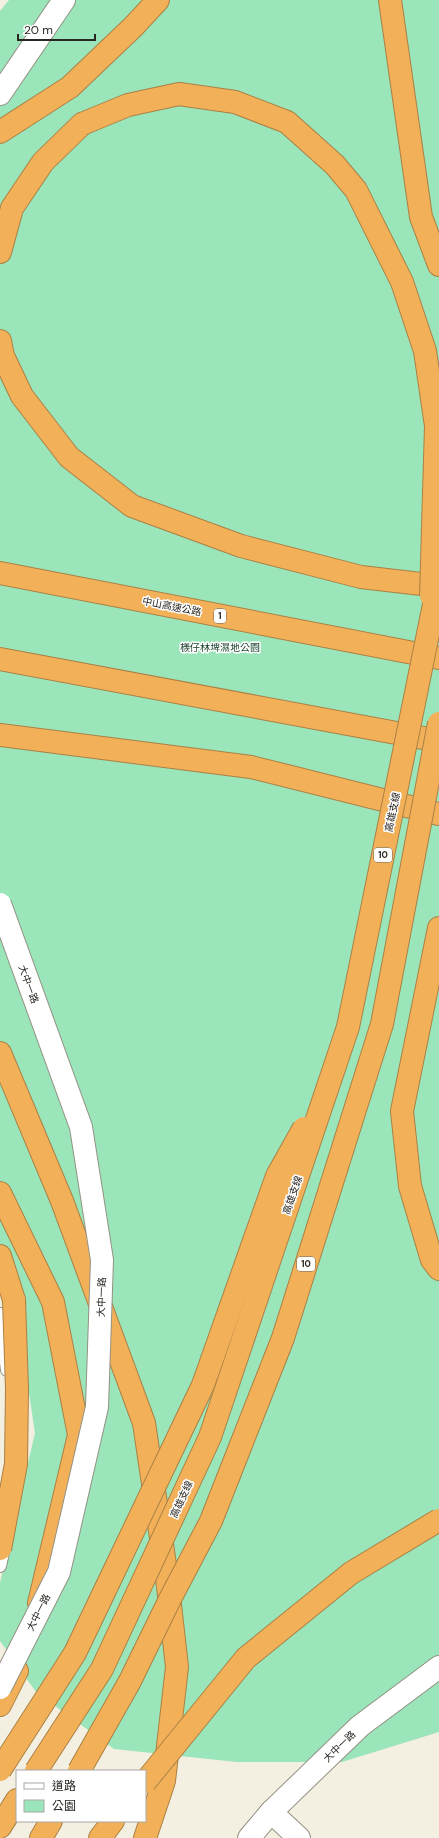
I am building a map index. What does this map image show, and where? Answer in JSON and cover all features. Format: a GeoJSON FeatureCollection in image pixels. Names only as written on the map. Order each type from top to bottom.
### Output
{"type":"FeatureCollection","features":[{"type":"Feature","properties":{"kind":"highway"},"geometry":{"type":"LineString","coordinates":[[0,132],[70,87],[133,27],[158,0]]}},
{"type":"Feature","properties":{"kind":"highway"},"geometry":{"type":"LineString","coordinates":[[390,0],[421,217],[439,265]]}},
{"type":"Feature","properties":{"kind":"highway"},"geometry":{"type":"LineString","coordinates":[[0,252],[12,208],[43,162],[82,124],[128,105],[179,94],[235,102],[287,122],[335,165],[356,190],[402,282],[425,351],[436,426],[431,621]]}},
{"type":"Feature","properties":{"kind":"highway"},"geometry":{"type":"LineString","coordinates":[[0,341],[3,356],[22,396],[69,457],[132,506],[242,546],[353,575],[439,586]]}},
{"type":"Feature","properties":{"kind":"highway","name":"中山高速公路"},"geometry":{"type":"LineString","coordinates":[[0,573],[439,658]]}},
{"type":"Feature","properties":{"kind":"highway","name":"高雄支線"},"geometry":{"type":"LineString","coordinates":[[37,1770],[102,1669],[210,1437],[348,1027],[439,580]]}},
{"type":"Feature","properties":{"kind":"highway"},"geometry":{"type":"LineString","coordinates":[[0,659],[439,741]]}},
{"type":"Feature","properties":{"kind":"highway","name":"10"},"geometry":{"type":"LineString","coordinates":[[80,1770],[130,1681],[170,1599],[212,1521],[283,1338],[382,1024],[439,723]]}},
{"type":"Feature","properties":{"kind":"highway"},"geometry":{"type":"LineString","coordinates":[[0,735],[251,767],[439,814]]}},
{"type":"Feature","properties":{"kind":"highway"},"geometry":{"type":"LineString","coordinates":[[439,928],[402,1111],[410,1186],[432,1260],[439,1269]]}},
{"type":"Feature","properties":{"kind":"highway"},"geometry":{"type":"LineString","coordinates":[[0,1053],[62,1200],[144,1424],[167,1578],[177,1667],[164,1781],[145,1838]]}},
{"type":"Feature","properties":{"kind":"highway"},"geometry":{"type":"LineString","coordinates":[[0,1770],[75,1652],[82,1638],[203,1385],[277,1176],[328,1087]]}},
{"type":"Feature","properties":{"kind":"highway"},"geometry":{"type":"LineString","coordinates":[[0,1193],[53,1302],[79,1434],[27,1651],[0,1705]]}},
{"type":"Feature","properties":{"kind":"highway"},"geometry":{"type":"LineString","coordinates":[[0,1256],[17,1389],[16,1464],[0,1550]]}},
{"type":"Feature","properties":{"kind":"highway"},"geometry":{"type":"LineString","coordinates":[[146,1781],[246,1658],[351,1573],[439,1520]]}},
{"type":"Feature","properties":{"kind":"highway"},"geometry":{"type":"LineString","coordinates":[[0,1826],[16,1802]]}},
{"type":"Feature","properties":{"kind":"highway"},"geometry":{"type":"LineString","coordinates":[[41,1838],[50,1822]]}},
{"type":"Feature","properties":{"kind":"highway"},"geometry":{"type":"LineString","coordinates":[[100,1838],[113,1822]]}},
{"type":"Feature","properties":{"kind":"street"},"geometry":{"type":"LineString","coordinates":[[0,94],[64,0]]}},
{"type":"Feature","properties":{"kind":"street","name":"大中一路"},"geometry":{"type":"LineString","coordinates":[[0,904],[82,1127],[102,1260],[97,1407],[59,1572],[0,1688]]}},
{"type":"Feature","properties":{"kind":"street","name":"大中一路"},"geometry":{"type":"LineString","coordinates":[[250,1838],[271,1812],[360,1726],[439,1667]]}},
{"type":"Feature","properties":{"kind":"street"},"geometry":{"type":"LineString","coordinates":[[271,1812],[299,1838]]}},
{"type":"Feature","properties":{"kind":"lane"},"geometry":{"type":"LineString","coordinates":[[0,1566],[19,1476],[7,1307]]}},
{"type":"Feature","properties":{"kind":"green space","name":"檨仔林埤濕地公園"},"geometry":{"type":"Polygon","coordinates":[[[9,0],[439,0],[439,1732],[342,1762],[237,1762],[114,1749],[36,1692],[0,1641],[0,1583],[35,1433],[19,1326],[0,1283],[0,11],[9,0]]]}}]}
